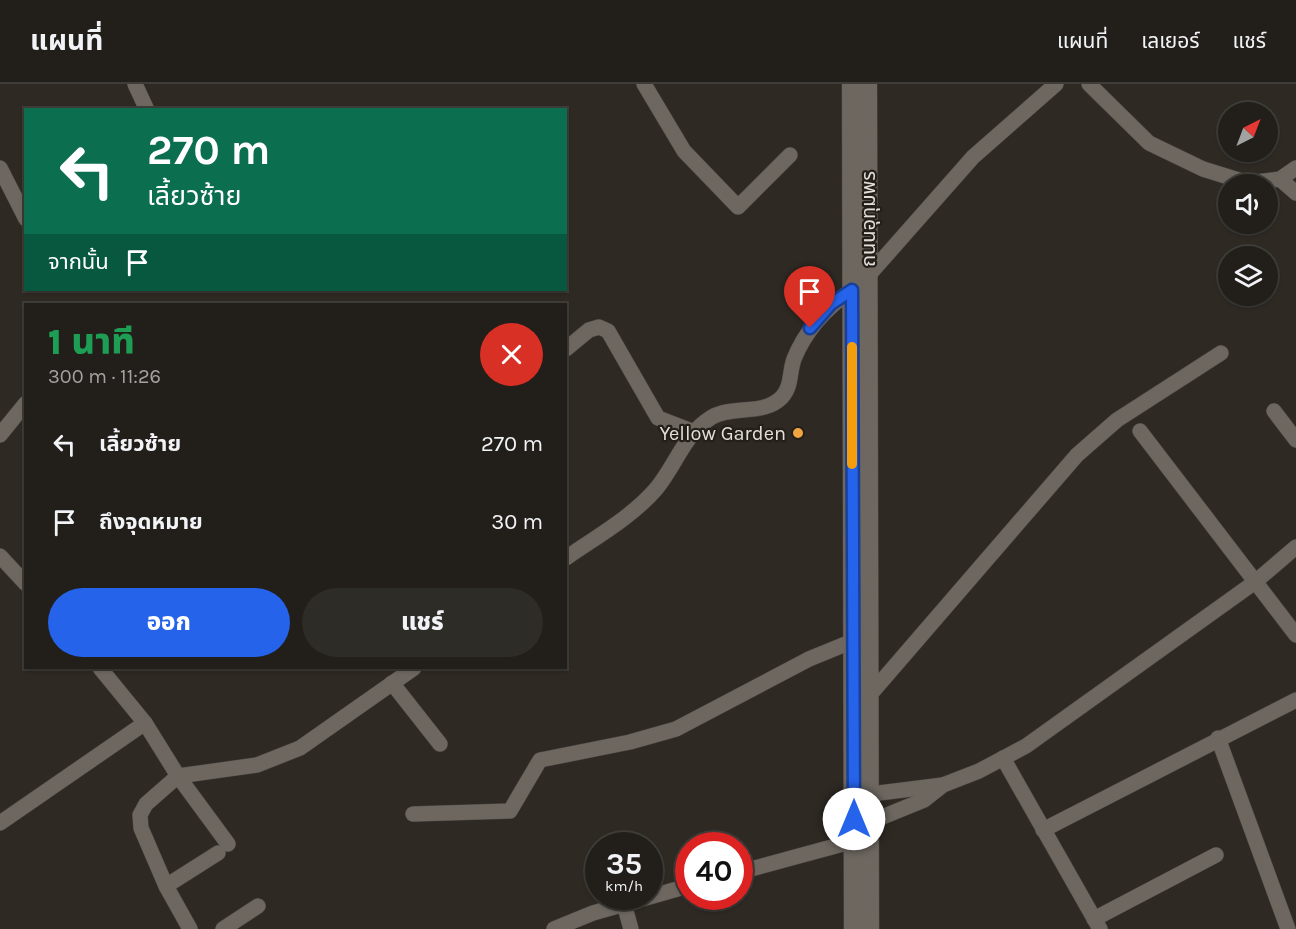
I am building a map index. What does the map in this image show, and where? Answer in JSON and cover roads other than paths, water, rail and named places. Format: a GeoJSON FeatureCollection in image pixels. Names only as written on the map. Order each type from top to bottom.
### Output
{"type":"FeatureCollection","features":[{"type":"Feature","properties":{"kind":"street"},"geometry":{"type":"LineString","coordinates":[[135,84],[146,108]]}},
{"type":"Feature","properties":{"kind":"street"},"geometry":{"type":"LineString","coordinates":[[644,84],[684,151],[738,207],[790,155]]}},
{"type":"Feature","properties":{"kind":"street","name":"ถนนอุทุมพร"},"geometry":{"type":"LineString","coordinates":[[852,84],[854,929]]}},
{"type":"Feature","properties":{"kind":"street","name":"ถนนอุทุมพร"},"geometry":{"type":"LineString","coordinates":[[867,84],[868,697],[871,794],[869,929]]}},
{"type":"Feature","properties":{"kind":"street"},"geometry":{"type":"LineString","coordinates":[[567,557],[638,507],[668,474],[694,432],[722,413],[759,409],[778,401],[789,387],[794,359],[810,328],[831,304],[868,276],[973,157],[1056,84]]}},
{"type":"Feature","properties":{"kind":"street"},"geometry":{"type":"LineString","coordinates":[[1089,84],[1149,142],[1165,152],[1203,168],[1248,183],[1280,179],[1296,168]]}},
{"type":"Feature","properties":{"kind":"street"},"geometry":{"type":"LineString","coordinates":[[0,168],[24,215]]}},
{"type":"Feature","properties":{"kind":"street"},"geometry":{"type":"LineString","coordinates":[[1280,179],[1296,193]]}},
{"type":"Feature","properties":{"kind":"street"},"geometry":{"type":"LineString","coordinates":[[567,347],[589,330],[599,327],[608,331],[658,418],[694,432]]}},
{"type":"Feature","properties":{"kind":"street"},"geometry":{"type":"LineString","coordinates":[[868,697],[1077,455],[1117,420],[1221,353]]}},
{"type":"Feature","properties":{"kind":"street"},"geometry":{"type":"LineString","coordinates":[[0,435],[24,405]]}},
{"type":"Feature","properties":{"kind":"street"},"geometry":{"type":"LineString","coordinates":[[1274,411],[1296,440]]}},
{"type":"Feature","properties":{"kind":"street"},"geometry":{"type":"LineString","coordinates":[[1140,431],[1296,635]]}},
{"type":"Feature","properties":{"kind":"street"},"geometry":{"type":"LineString","coordinates":[[870,822],[924,800],[943,785],[1026,746],[1256,582],[1296,547]]}},
{"type":"Feature","properties":{"kind":"street"},"geometry":{"type":"LineString","coordinates":[[0,556],[24,582]]}},
{"type":"Feature","properties":{"kind":"street"},"geometry":{"type":"LineString","coordinates":[[413,814],[510,811],[540,760],[630,742],[676,729],[809,659],[853,641]]}},
{"type":"Feature","properties":{"kind":"street"},"geometry":{"type":"LineString","coordinates":[[101,669],[145,723],[223,849],[166,886]]}},
{"type":"Feature","properties":{"kind":"street"},"geometry":{"type":"LineString","coordinates":[[190,929],[166,886],[141,828],[140,815],[146,804],[178,776],[258,765],[300,748],[413,669]]}},
{"type":"Feature","properties":{"kind":"street"},"geometry":{"type":"LineString","coordinates":[[392,683],[440,744]]}},
{"type":"Feature","properties":{"kind":"street"},"geometry":{"type":"LineString","coordinates":[[1043,830],[1218,738],[1296,700]]}},
{"type":"Feature","properties":{"kind":"street"},"geometry":{"type":"LineString","coordinates":[[2,818],[145,723]]}},
{"type":"Feature","properties":{"kind":"street"},"geometry":{"type":"LineString","coordinates":[[1218,738],[1288,929]]}},
{"type":"Feature","properties":{"kind":"street"},"geometry":{"type":"LineString","coordinates":[[1003,758],[1097,924],[1216,855]]}},
{"type":"Feature","properties":{"kind":"street"},"geometry":{"type":"LineString","coordinates":[[871,794],[943,785]]}},
{"type":"Feature","properties":{"kind":"street"},"geometry":{"type":"LineString","coordinates":[[753,868],[854,841]]}},
{"type":"Feature","properties":{"kind":"street"},"geometry":{"type":"LineString","coordinates":[[223,929],[258,906]]}},
{"type":"Feature","properties":{"kind":"street"},"geometry":{"type":"LineString","coordinates":[[554,929],[603,910]]}},
{"type":"Feature","properties":{"kind":"street"},"geometry":{"type":"LineString","coordinates":[[626,910],[631,929]]}},
{"type":"Feature","properties":{"kind":"place","name":"Yellow Garden"},"geometry":{"type":"Point","coordinates":[798,433]}}]}
